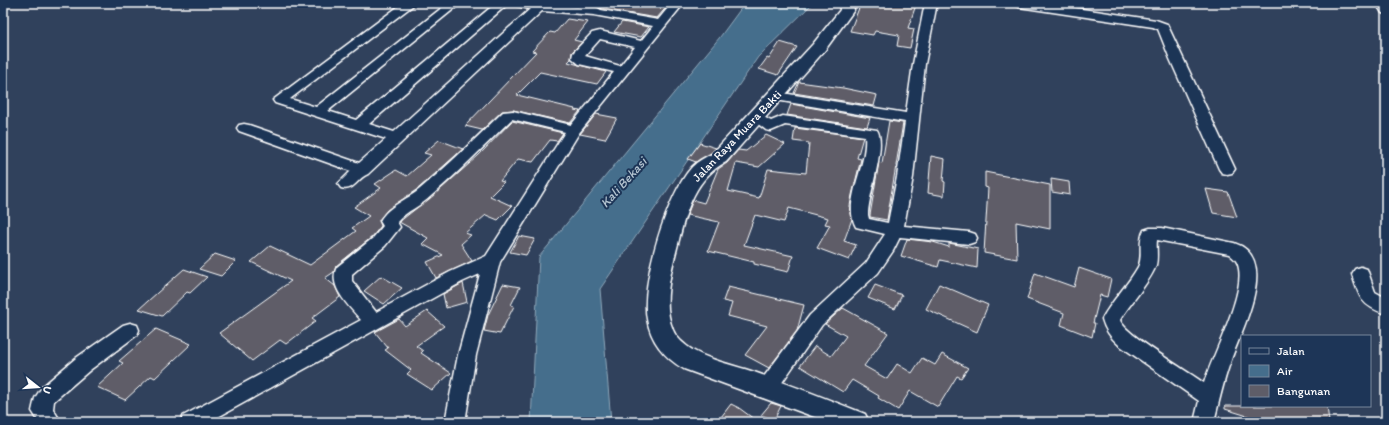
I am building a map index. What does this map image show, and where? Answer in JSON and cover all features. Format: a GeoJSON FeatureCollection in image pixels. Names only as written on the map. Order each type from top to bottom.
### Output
{"type":"FeatureCollection","features":[{"type":"Feature","properties":{"kind":"main road","name":"Jalan Raya Muara Bakti"},"geometry":{"type":"LineString","coordinates":[[846,3],[847,10],[833,29],[776,96],[719,158],[706,165],[684,195],[668,243],[659,282],[657,314],[666,340],[679,354],[713,369],[817,406],[856,422]]}},
{"type":"Feature","properties":{"kind":"street"},"geometry":{"type":"LineString","coordinates":[[397,138],[280,100],[410,3]]}},
{"type":"Feature","properties":{"kind":"street"},"geometry":{"type":"LineString","coordinates":[[318,112],[454,3]]}},
{"type":"Feature","properties":{"kind":"street"},"geometry":{"type":"LineString","coordinates":[[358,126],[503,3]]}},
{"type":"Feature","properties":{"kind":"street"},"geometry":{"type":"LineString","coordinates":[[518,3],[539,7],[598,13],[661,24]]}},
{"type":"Feature","properties":{"kind":"street"},"geometry":{"type":"LineString","coordinates":[[580,3],[598,13]]}},
{"type":"Feature","properties":{"kind":"street"},"geometry":{"type":"LineString","coordinates":[[455,422],[467,355],[492,261],[574,130],[678,3]]}},
{"type":"Feature","properties":{"kind":"street"},"geometry":{"type":"LineString","coordinates":[[768,388],[816,320],[872,268],[887,247],[895,231],[906,177],[919,64],[931,3]]}},
{"type":"Feature","properties":{"kind":"street"},"geometry":{"type":"LineString","coordinates":[[1019,3],[1156,24],[1163,27],[1176,59],[1227,169]]}},
{"type":"Feature","properties":{"kind":"street"},"geometry":{"type":"LineString","coordinates":[[1382,3],[1386,10]]}},
{"type":"Feature","properties":{"kind":"street"},"geometry":{"type":"LineString","coordinates":[[346,184],[539,7]]}},
{"type":"Feature","properties":{"kind":"street"},"geometry":{"type":"LineString","coordinates":[[622,70],[584,61],[578,58],[578,56],[598,35],[643,44]]}},
{"type":"Feature","properties":{"kind":"street"},"geometry":{"type":"LineString","coordinates":[[776,96],[912,119]]}},
{"type":"Feature","properties":{"kind":"street"},"geometry":{"type":"LineString","coordinates":[[374,322],[346,287],[343,282],[343,272],[379,242],[392,227],[388,221],[396,212],[416,201],[444,177],[508,115],[574,130]]}},
{"type":"Feature","properties":{"kind":"street"},"geometry":{"type":"LineString","coordinates":[[756,117],[771,127],[783,120],[861,130],[872,134],[873,139],[870,160],[859,209],[859,219],[862,223],[895,231],[969,238]]}},
{"type":"Feature","properties":{"kind":"street"},"geometry":{"type":"LineString","coordinates":[[244,128],[363,170]]}},
{"type":"Feature","properties":{"kind":"street"},"geometry":{"type":"LineString","coordinates":[[1204,422],[1211,398],[1220,362],[1240,317],[1248,282],[1248,266],[1242,251],[1234,248],[1162,234],[1150,234],[1147,240],[1150,256],[1149,263],[1111,319],[1112,325],[1116,332],[1128,342],[1211,398]]}},
{"type":"Feature","properties":{"kind":"street"},"geometry":{"type":"LineString","coordinates":[[190,422],[456,277],[492,261]]}},
{"type":"Feature","properties":{"kind":"street"},"geometry":{"type":"LineString","coordinates":[[1361,274],[1368,296],[1386,307]]}},
{"type":"Feature","properties":{"kind":"street"},"geometry":{"type":"LineString","coordinates":[[51,422],[42,411],[45,398],[52,389],[130,330]]}},
{"type":"Feature","properties":{"kind":"water","name":"Kali Bekasi"},"geometry":{"type":"Polygon","coordinates":[[[745,3],[813,3],[758,57],[600,289],[611,422],[531,422],[539,257],[720,37],[745,3]]]}},
{"type":"Feature","properties":{"kind":"building"},"geometry":{"type":"Polygon","coordinates":[[[594,3],[670,3],[657,18],[602,9],[594,3]]]}},
{"type":"Feature","properties":{"kind":"building"},"geometry":{"type":"Polygon","coordinates":[[[861,3],[907,3],[916,5],[908,28],[914,29],[910,48],[897,46],[899,35],[875,31],[873,35],[850,31],[861,3]]]}},
{"type":"Feature","properties":{"kind":"building"},"geometry":{"type":"Polygon","coordinates":[[[567,19],[588,22],[574,40],[582,42],[572,52],[571,59],[568,62],[606,72],[597,84],[540,72],[517,95],[580,111],[570,123],[513,110],[502,111],[482,130],[465,126],[536,52],[532,51],[550,32],[555,33],[567,19]]]}},
{"type":"Feature","properties":{"kind":"building"},"geometry":{"type":"Polygon","coordinates":[[[622,22],[649,27],[641,37],[614,32],[622,22]]]}},
{"type":"Feature","properties":{"kind":"building"},"geometry":{"type":"Polygon","coordinates":[[[780,42],[797,47],[778,75],[759,69],[767,58],[769,59],[780,42]]]}},
{"type":"Feature","properties":{"kind":"building"},"geometry":{"type":"Polygon","coordinates":[[[799,82],[843,88],[877,95],[874,106],[794,93],[799,82]]]}},
{"type":"Feature","properties":{"kind":"building"},"geometry":{"type":"Polygon","coordinates":[[[791,104],[870,118],[867,127],[787,115],[791,104]]]}},
{"type":"Feature","properties":{"kind":"building"},"geometry":{"type":"Polygon","coordinates":[[[596,114],[617,118],[605,139],[580,134],[596,114]]]}},
{"type":"Feature","properties":{"kind":"building"},"geometry":{"type":"Polygon","coordinates":[[[512,121],[563,133],[557,141],[550,140],[533,162],[518,159],[500,181],[504,182],[490,196],[512,206],[498,220],[486,215],[465,233],[471,235],[461,244],[472,261],[436,278],[427,262],[443,255],[422,244],[428,238],[399,222],[442,188],[479,155],[512,121]]]}},
{"type":"Feature","properties":{"kind":"building"},"geometry":{"type":"Polygon","coordinates":[[[889,121],[903,123],[887,220],[870,217],[870,215],[879,162],[882,163],[889,121]]]}},
{"type":"Feature","properties":{"kind":"building"},"geometry":{"type":"Polygon","coordinates":[[[795,128],[863,137],[857,158],[861,159],[850,206],[852,219],[844,241],[856,245],[849,260],[817,248],[830,225],[825,224],[828,218],[789,208],[784,222],[755,215],[744,245],[793,256],[788,272],[708,251],[719,222],[687,215],[693,200],[704,203],[718,169],[727,163],[738,150],[746,151],[766,135],[785,144],[759,167],[736,163],[728,191],[759,198],[768,169],[806,173],[809,143],[793,141],[795,128]]]}},
{"type":"Feature","properties":{"kind":"building"},"geometry":{"type":"Polygon","coordinates":[[[439,140],[463,149],[419,188],[387,210],[379,220],[381,226],[372,237],[336,266],[334,272],[325,278],[335,286],[340,297],[312,318],[316,321],[286,344],[280,340],[252,361],[219,333],[291,281],[251,262],[270,246],[310,265],[356,231],[352,228],[369,216],[354,207],[381,188],[375,184],[396,170],[407,176],[431,155],[424,153],[439,140]]]}},
{"type":"Feature","properties":{"kind":"building"},"geometry":{"type":"Polygon","coordinates":[[[700,143],[716,148],[711,153],[696,162],[688,159],[700,143]]]}},
{"type":"Feature","properties":{"kind":"building"},"geometry":{"type":"Polygon","coordinates":[[[931,156],[945,159],[943,181],[945,182],[944,196],[928,193],[931,156]]]}},
{"type":"Feature","properties":{"kind":"building"},"geometry":{"type":"Polygon","coordinates":[[[985,172],[1050,185],[1050,229],[1016,222],[1017,259],[984,253],[988,188],[985,187],[985,172]]]}},
{"type":"Feature","properties":{"kind":"building"},"geometry":{"type":"Polygon","coordinates":[[[1051,179],[1069,182],[1070,195],[1052,192],[1051,179]]]}},
{"type":"Feature","properties":{"kind":"building"},"geometry":{"type":"Polygon","coordinates":[[[1206,189],[1228,192],[1237,217],[1213,213],[1206,189]]]}},
{"type":"Feature","properties":{"kind":"building"},"geometry":{"type":"Polygon","coordinates":[[[519,236],[535,239],[526,255],[510,252],[519,236]]]}},
{"type":"Feature","properties":{"kind":"building"},"geometry":{"type":"Polygon","coordinates":[[[907,239],[933,242],[949,247],[949,243],[978,249],[977,268],[940,260],[938,267],[901,256],[907,239]]]}},
{"type":"Feature","properties":{"kind":"building"},"geometry":{"type":"Polygon","coordinates":[[[215,254],[236,261],[221,276],[199,269],[215,254]]]}},
{"type":"Feature","properties":{"kind":"building"},"geometry":{"type":"Polygon","coordinates":[[[1079,268],[1111,279],[1107,297],[1100,295],[1093,323],[1095,323],[1092,337],[1061,325],[1064,313],[1027,299],[1035,273],[1074,287],[1079,268]]]}},
{"type":"Feature","properties":{"kind":"building"},"geometry":{"type":"Polygon","coordinates":[[[184,269],[207,277],[190,293],[187,292],[162,316],[139,309],[184,269]]]}},
{"type":"Feature","properties":{"kind":"building"},"geometry":{"type":"Polygon","coordinates":[[[381,276],[402,288],[384,304],[364,291],[381,276]]]}},
{"type":"Feature","properties":{"kind":"building"},"geometry":{"type":"Polygon","coordinates":[[[463,283],[467,302],[446,308],[443,294],[463,283]]]}},
{"type":"Feature","properties":{"kind":"building"},"geometry":{"type":"Polygon","coordinates":[[[503,284],[520,287],[511,305],[514,306],[500,334],[484,331],[488,315],[503,284]]]}},
{"type":"Feature","properties":{"kind":"building"},"geometry":{"type":"Polygon","coordinates":[[[939,284],[988,305],[977,332],[926,309],[939,284]]]}},
{"type":"Feature","properties":{"kind":"building"},"geometry":{"type":"Polygon","coordinates":[[[875,285],[902,295],[895,309],[868,298],[875,285]]]}},
{"type":"Feature","properties":{"kind":"building"},"geometry":{"type":"Polygon","coordinates":[[[728,287],[804,305],[797,331],[769,368],[745,355],[767,326],[728,316],[732,303],[723,301],[728,287]]]}},
{"type":"Feature","properties":{"kind":"building"},"geometry":{"type":"Polygon","coordinates":[[[843,308],[888,333],[864,366],[887,379],[897,364],[912,373],[922,358],[935,365],[942,354],[968,368],[961,378],[957,376],[938,407],[910,391],[898,410],[878,398],[879,396],[852,380],[843,392],[800,366],[815,346],[831,356],[846,336],[825,324],[843,308]]]}},
{"type":"Feature","properties":{"kind":"building"},"geometry":{"type":"Polygon","coordinates":[[[427,311],[444,326],[416,346],[423,351],[421,353],[451,373],[432,390],[407,374],[411,370],[385,350],[388,348],[375,332],[399,319],[405,326],[427,311]]]}},
{"type":"Feature","properties":{"kind":"building"},"geometry":{"type":"Polygon","coordinates":[[[156,329],[191,344],[155,378],[151,376],[125,400],[97,387],[123,363],[119,361],[156,329]]]}},
{"type":"Feature","properties":{"kind":"building"},"geometry":{"type":"Polygon","coordinates":[[[771,403],[781,406],[774,420],[761,415],[771,403]]]}},
{"type":"Feature","properties":{"kind":"building"},"geometry":{"type":"Polygon","coordinates":[[[731,404],[758,422],[730,422],[721,417],[731,404]]]}},
{"type":"Feature","properties":{"kind":"building"},"geometry":{"type":"Polygon","coordinates":[[[1225,406],[1327,407],[1329,422],[1267,422],[1225,409],[1225,406]]]}}]}
